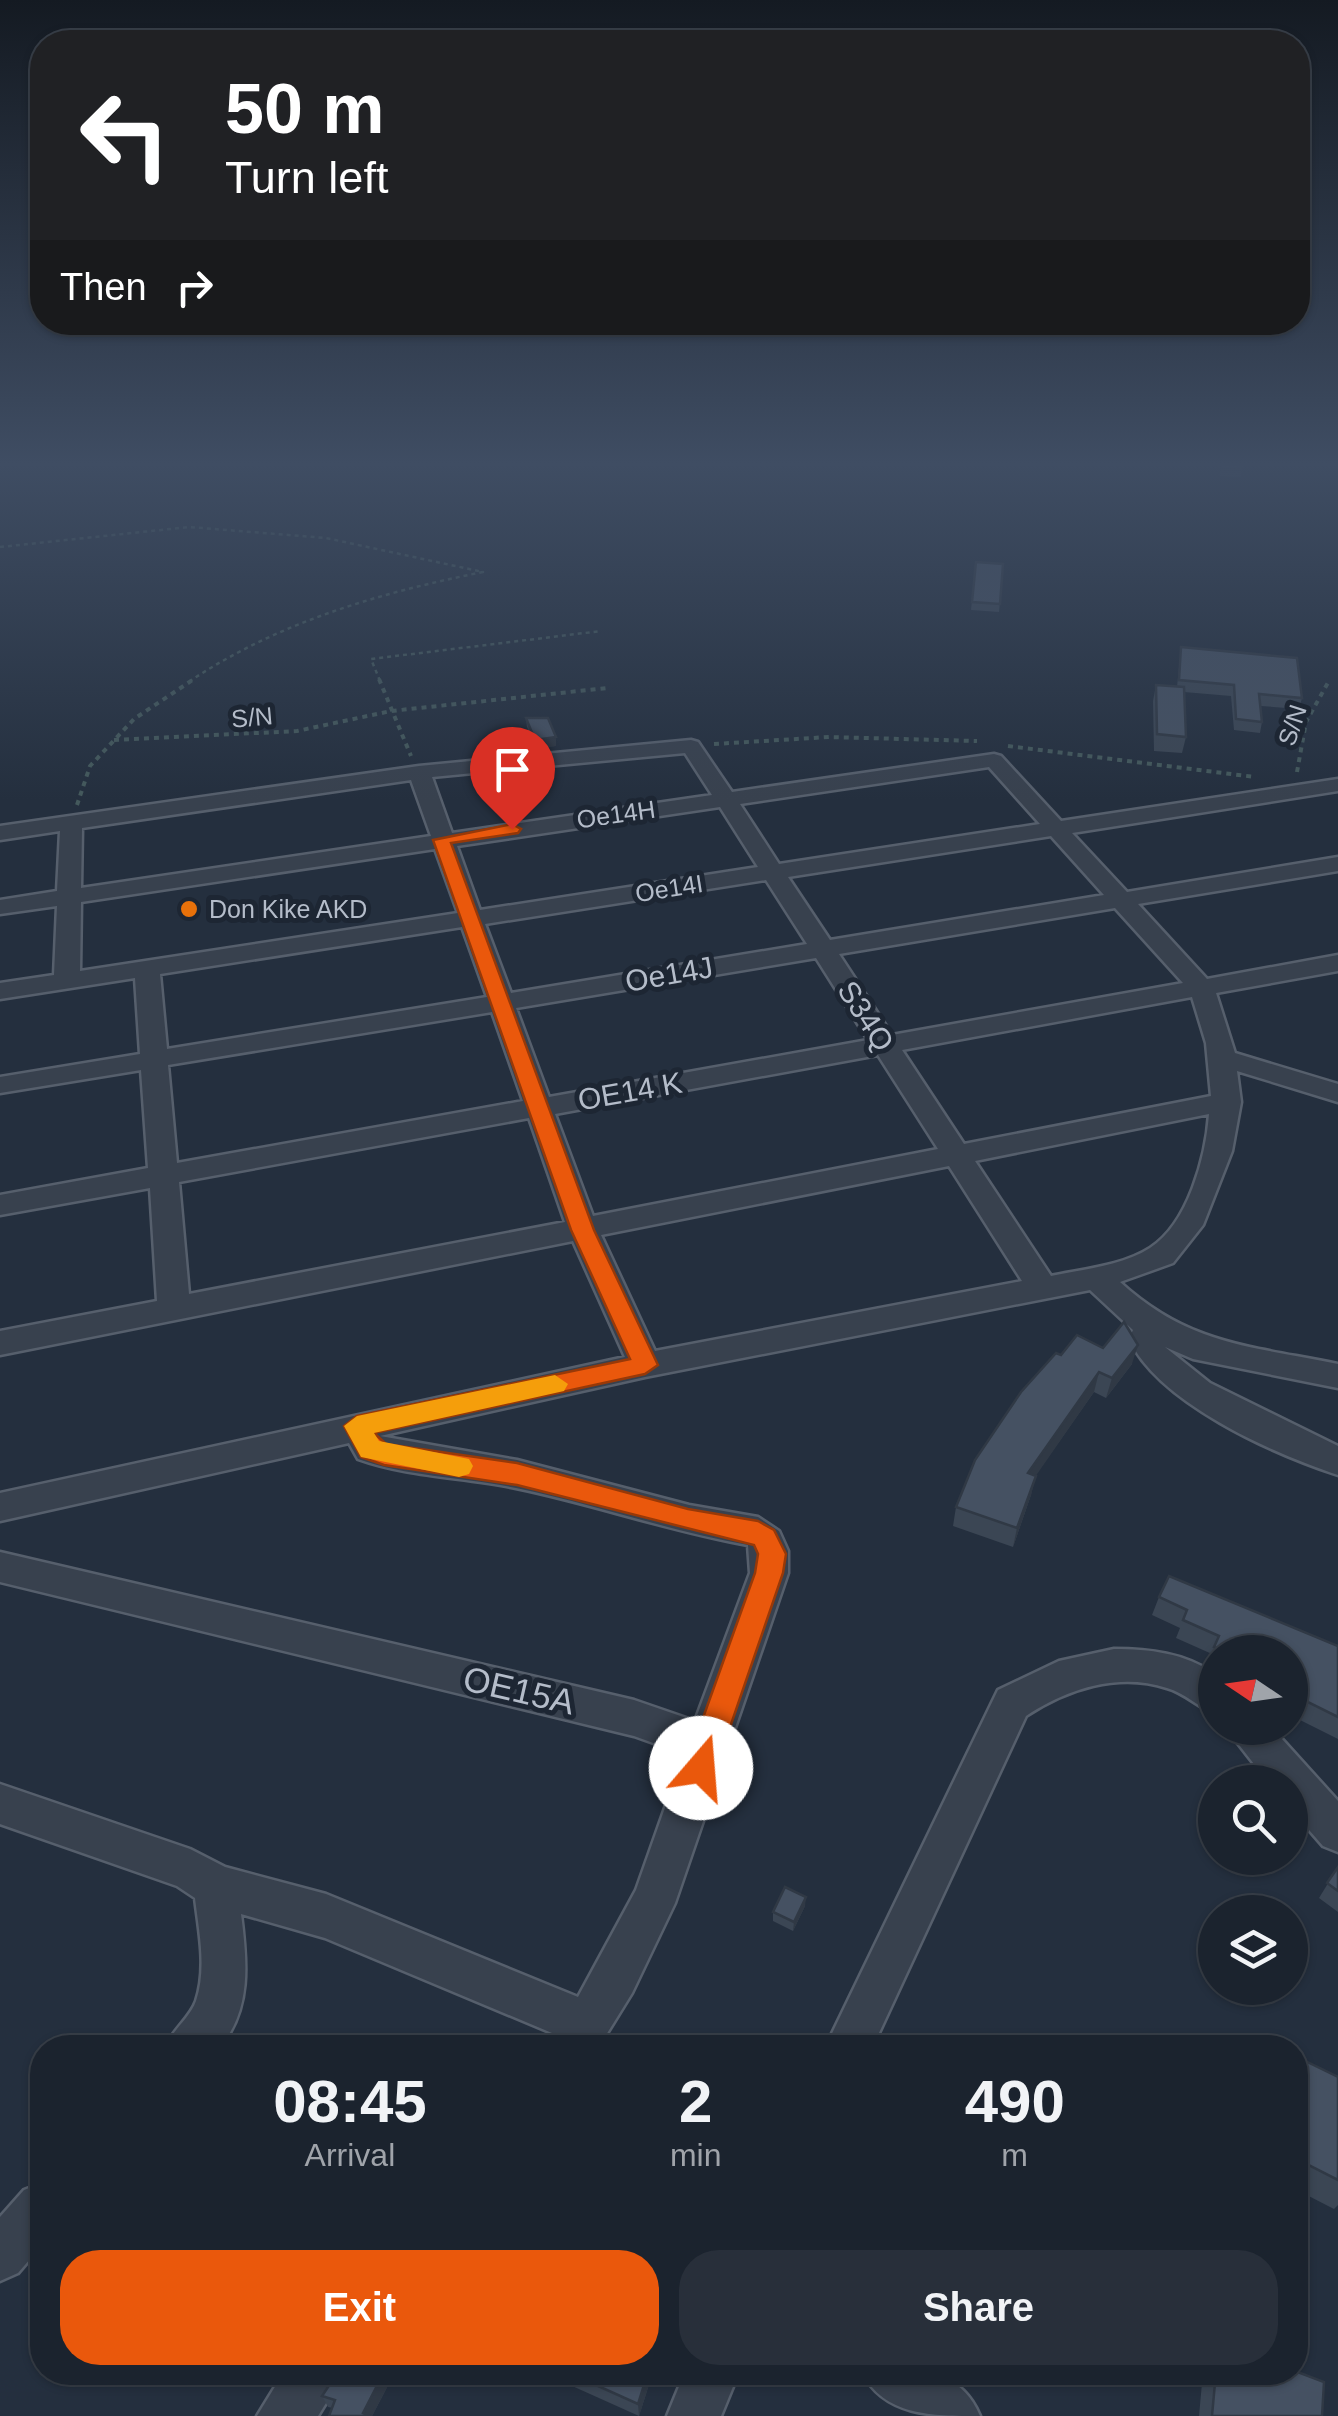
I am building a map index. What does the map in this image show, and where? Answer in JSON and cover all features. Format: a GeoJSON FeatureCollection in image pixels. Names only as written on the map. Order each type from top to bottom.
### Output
{"type":"FeatureCollection","features":[{"type":"Feature","properties":{"kind":"street"},"geometry":{"type":"LineString","coordinates":[[0,832],[418,772],[691,746]]}},
{"type":"Feature","properties":{"kind":"street","name":"S34Q"},"geometry":{"type":"LineString","coordinates":[[691,746],[1042,1287]]}},
{"type":"Feature","properties":{"kind":"street"},"geometry":{"type":"LineString","coordinates":[[0,1506],[645,1365],[1096,1278],[1163,1255],[1191,1219],[1211,1178],[1226,1102],[1226,1059],[1218,1025],[1202,989],[1056,828],[994,749]]}},
{"type":"Feature","properties":{"kind":"street","name":"Oe14H"},"geometry":{"type":"LineString","coordinates":[[0,908],[725,798],[994,749]]}},
{"type":"Feature","properties":{"kind":"street"},"geometry":{"type":"LineString","coordinates":[[418,772],[583,1230],[645,1365]]}},
{"type":"Feature","properties":{"kind":"street","name":"Oe14I"},"geometry":{"type":"LineString","coordinates":[[0,991],[1316,786]]}},
{"type":"Feature","properties":{"kind":"street"},"geometry":{"type":"LineString","coordinates":[[67,981],[71,822]]}},
{"type":"Feature","properties":{"kind":"street","name":"Oe14J"},"geometry":{"type":"LineString","coordinates":[[0,1085],[1338,864]]}},
{"type":"Feature","properties":{"kind":"street","name":"OE14 K"},"geometry":{"type":"LineString","coordinates":[[0,1204],[1338,963]]}},
{"type":"Feature","properties":{"kind":"street"},"geometry":{"type":"LineString","coordinates":[[147,968],[174,1308]]}},
{"type":"Feature","properties":{"kind":"street"},"geometry":{"type":"LineString","coordinates":[[1226,1059],[1338,1093]]}},
{"type":"Feature","properties":{"kind":"street"},"geometry":{"type":"LineString","coordinates":[[0,1343],[1226,1102]]}},
{"type":"Feature","properties":{"kind":"street"},"geometry":{"type":"LineString","coordinates":[[1096,1278],[1151,1325],[1194,1347],[1338,1376]]}},
{"type":"Feature","properties":{"kind":"street"},"geometry":{"type":"LineString","coordinates":[[1151,1325],[1145,1339],[1150,1354],[1187,1384],[1338,1461]]}},
{"type":"Feature","properties":{"kind":"street"},"geometry":{"type":"LineString","coordinates":[[357,1426],[370,1449],[384,1454],[517,1474],[688,1520],[758,1532],[772,1554],[769,1573],[708,1744],[670,1868],[643,1932],[579,2035]]}},
{"type":"Feature","properties":{"kind":"street","name":"OE15A"},"geometry":{"type":"LineString","coordinates":[[0,1567],[634,1718],[708,1744]]}},
{"type":"Feature","properties":{"kind":"street"},"geometry":{"type":"LineString","coordinates":[[854,2035],[1012,1703],[1058,1675],[1115,1666],[1176,1676],[1198,1687]]}},
{"type":"Feature","properties":{"kind":"street"},"geometry":{"type":"LineString","coordinates":[[1261,1745],[1338,1832]]}},
{"type":"Feature","properties":{"kind":"street"},"geometry":{"type":"LineString","coordinates":[[0,1804],[190,1870],[215,1886],[326,1916],[576,2035]]}},
{"type":"Feature","properties":{"kind":"street"},"geometry":{"type":"LineString","coordinates":[[199,2035],[216,2016],[225,1965],[215,1886]]}},
{"type":"Feature","properties":{"kind":"street"},"geometry":{"type":"LineString","coordinates":[[0,2255],[30,2221]]}},
{"type":"Feature","properties":{"kind":"street"},"geometry":{"type":"LineString","coordinates":[[284,2416],[308,2385]]}},
{"type":"Feature","properties":{"kind":"street"},"geometry":{"type":"LineString","coordinates":[[694,2416],[707,2385]]}},
{"type":"Feature","properties":{"kind":"street"},"geometry":{"type":"LineString","coordinates":[[908,2385],[953,2416]]}},
{"type":"Feature","properties":{"kind":"path"},"geometry":{"type":"LineString","coordinates":[[71,822],[90,766],[114,740],[134,719],[219,662],[271,633],[394,590],[474,574]]}},
{"type":"Feature","properties":{"kind":"path"},"geometry":{"type":"LineString","coordinates":[[418,772],[371,658],[601,632]]}},
{"type":"Feature","properties":{"kind":"path","name":"S/N"},"geometry":{"type":"LineString","coordinates":[[1316,786],[1306,722],[1330,679]]}},
{"type":"Feature","properties":{"kind":"path","name":"S/N"},"geometry":{"type":"LineString","coordinates":[[114,740],[297,731],[391,712],[607,688]]}},
{"type":"Feature","properties":{"kind":"path"},"geometry":{"type":"LineString","coordinates":[[691,746],[828,737],[1216,770],[1316,786]]}},
{"type":"Feature","properties":{"kind":"building"},"geometry":{"type":"Polygon","coordinates":[[[975,574],[1002,574],[1000,604],[972,602],[975,574]]]}},
{"type":"Feature","properties":{"kind":"building"},"geometry":{"type":"Polygon","coordinates":[[[1181,647],[1297,658],[1302,698],[1259,694],[1262,722],[1236,719],[1234,685],[1179,680],[1181,647]]]}},
{"type":"Feature","properties":{"kind":"building"},"geometry":{"type":"Polygon","coordinates":[[[1156,685],[1184,687],[1186,737],[1157,734],[1156,685]]]}},
{"type":"Feature","properties":{"kind":"building"},"geometry":{"type":"Polygon","coordinates":[[[526,718],[548,718],[556,737],[535,740],[526,718]]]}},
{"type":"Feature","properties":{"kind":"building"},"geometry":{"type":"Polygon","coordinates":[[[1124,1322],[1138,1345],[1112,1378],[1099,1372],[1028,1473],[1036,1476],[1017,1528],[956,1507],[975,1460],[1021,1392],[1056,1353],[1061,1355],[1077,1335],[1103,1348],[1124,1322]]]}},
{"type":"Feature","properties":{"kind":"building"},"geometry":{"type":"Polygon","coordinates":[[[1169,1576],[1338,1646],[1338,1717],[1308,1702],[1308,1635],[1217,1635],[1183,1620],[1187,1610],[1159,1597],[1169,1576]]]}},
{"type":"Feature","properties":{"kind":"building"},"geometry":{"type":"Polygon","coordinates":[[[1338,1867],[1338,1891],[1327,1883],[1338,1867]]]}},
{"type":"Feature","properties":{"kind":"building"},"geometry":{"type":"Polygon","coordinates":[[[785,1887],[806,1897],[794,1922],[773,1912],[785,1887]]]}},
{"type":"Feature","properties":{"kind":"building"},"geometry":{"type":"Polygon","coordinates":[[[1308,2062],[1338,2077],[1338,2180],[1308,2165],[1308,2062]]]}},
{"type":"Feature","properties":{"kind":"building"},"geometry":{"type":"Polygon","coordinates":[[[1308,2376],[1324,2382],[1322,2416],[1212,2416],[1215,2385],[1308,2385],[1308,2376]]]}},
{"type":"Feature","properties":{"kind":"building"},"geometry":{"type":"Polygon","coordinates":[[[329,2385],[377,2385],[363,2413],[371,2416],[329,2416],[335,2400],[322,2396],[329,2385]]]}},
{"type":"Feature","properties":{"kind":"building"},"geometry":{"type":"Polygon","coordinates":[[[596,2385],[644,2385],[638,2404],[596,2385]]]}},
{"type":"Feature","properties":{"kind":"slow traffic"},"geometry":{"type":"LineString","coordinates":[[459,1466],[370,1449],[357,1426],[555,1384]]}},
{"type":"Feature","properties":{"kind":"place","name":"Don Kike AKD"},"geometry":{"type":"Point","coordinates":[189,909]}},
{"type":"Feature","properties":{"kind":"route"},"geometry":{"type":"LineString","coordinates":[[512,829],[441,840],[504,1004],[583,1230],[645,1365],[357,1426],[370,1449],[384,1454],[517,1474],[630,1501],[688,1520],[758,1532],[772,1554],[769,1573],[701,1768]]}}]}
